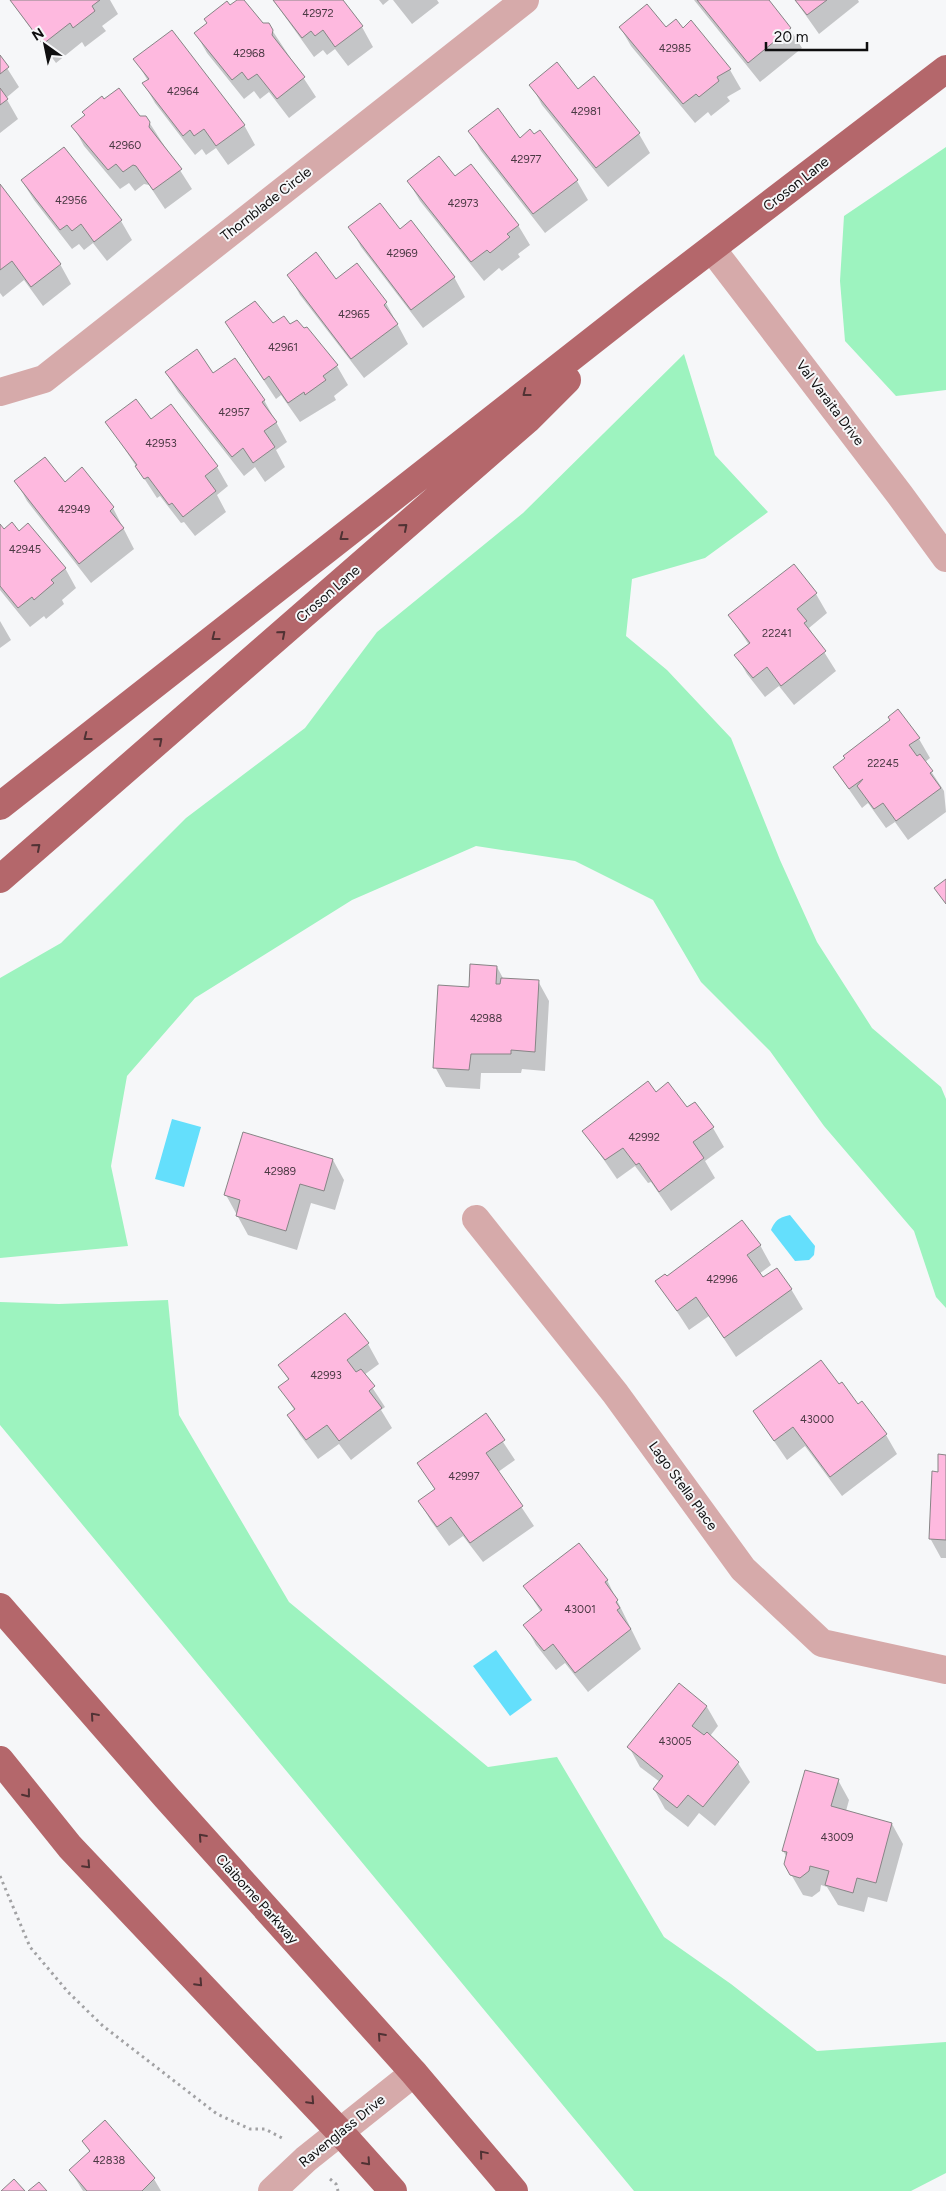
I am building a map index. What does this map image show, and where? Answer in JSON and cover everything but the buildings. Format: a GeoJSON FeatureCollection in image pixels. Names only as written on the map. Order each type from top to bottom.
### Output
{"type":"FeatureCollection","features":[{"type":"Feature","properties":{"kind":"main road","name":"Croson Lane"},"geometry":{"type":"LineString","coordinates":[[0,806],[647,298],[946,69]]}},
{"type":"Feature","properties":{"kind":"main road","name":"Croson Lane"},"geometry":{"type":"LineString","coordinates":[[0,879],[527,420],[647,298]]}},
{"type":"Feature","properties":{"kind":"main road","name":"Claiborne Parkway"},"geometry":{"type":"LineString","coordinates":[[0,1607],[166,1797],[414,2073],[514,2191]]}},
{"type":"Feature","properties":{"kind":"main road"},"geometry":{"type":"LineString","coordinates":[[0,1760],[70,1846],[341,2133],[393,2191]]}},
{"type":"Feature","properties":{"kind":"street","name":"Thornblade Circle"},"geometry":{"type":"LineString","coordinates":[[0,392],[44,379],[525,0]]}},
{"type":"Feature","properties":{"kind":"street","name":"Val Varaita Drive"},"geometry":{"type":"LineString","coordinates":[[712,249],[946,558]]}},
{"type":"Feature","properties":{"kind":"street","name":"Lago Stella Place"},"geometry":{"type":"LineString","coordinates":[[476,1219],[615,1393],[743,1569],[822,1643],[946,1670]]}},
{"type":"Feature","properties":{"kind":"street","name":"Ravenglass Drive"},"geometry":{"type":"LineString","coordinates":[[272,2191],[306,2159],[414,2073]]}},
{"type":"Feature","properties":{"kind":"path"},"geometry":{"type":"LineString","coordinates":[[0,1876],[30,1947],[68,1992],[103,2026],[217,2114],[250,2129],[266,2129],[277,2134],[336,2184],[338,2191]]}},
{"type":"Feature","properties":{"kind":"green space"},"geometry":{"type":"Polygon","coordinates":[[[946,147],[946,390],[896,396],[845,341],[840,281],[844,216],[946,147]]]}},
{"type":"Feature","properties":{"kind":"green space"},"geometry":{"type":"Polygon","coordinates":[[[684,354],[715,455],[768,512],[705,558],[632,579],[626,636],[667,670],[731,738],[780,860],[817,942],[872,1028],[941,1087],[946,1099],[946,1308],[936,1297],[914,1231],[824,1126],[770,1051],[701,982],[653,900],[575,861],[476,846],[352,900],[195,998],[127,1076],[111,1166],[128,1246],[0,1258],[0,978],[61,943],[186,818],[305,728],[377,632],[523,513],[684,354]]]}},
{"type":"Feature","properties":{"kind":"green space"},"geometry":{"type":"Polygon","coordinates":[[[168,1300],[179,1415],[289,1602],[488,1767],[557,1757],[664,1937],[731,1984],[817,2051],[946,2042],[946,2173],[911,2191],[634,2191],[0,1425],[0,1302],[59,1304],[168,1300]]]}},
{"type":"Feature","properties":{"kind":"water"},"geometry":{"type":"Polygon","coordinates":[[[172,1119],[201,1127],[184,1187],[155,1179],[172,1119]]]}},
{"type":"Feature","properties":{"kind":"water"},"geometry":{"type":"Polygon","coordinates":[[[790,1215],[815,1246],[814,1255],[809,1260],[795,1261],[771,1230],[778,1220],[790,1215]]]}},
{"type":"Feature","properties":{"kind":"water"},"geometry":{"type":"Polygon","coordinates":[[[496,1650],[532,1700],[510,1716],[473,1666],[496,1650]]]}}]}
